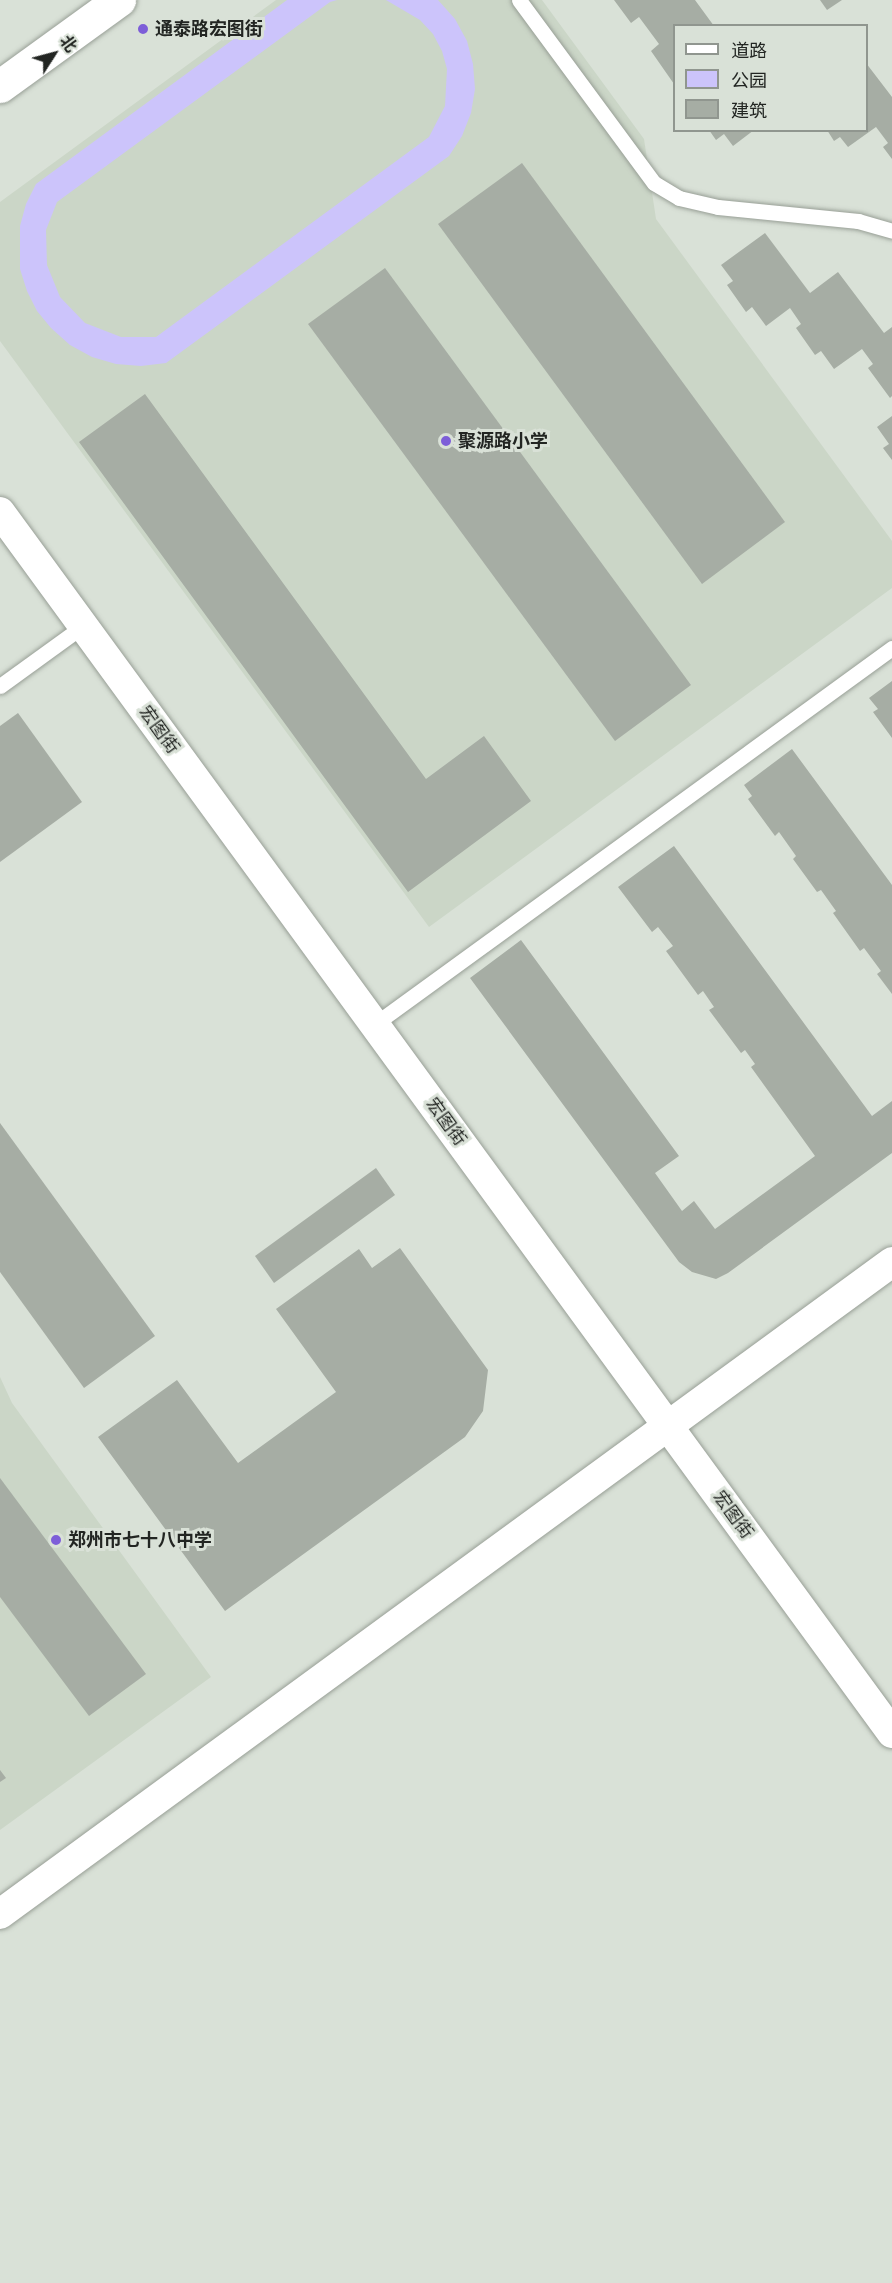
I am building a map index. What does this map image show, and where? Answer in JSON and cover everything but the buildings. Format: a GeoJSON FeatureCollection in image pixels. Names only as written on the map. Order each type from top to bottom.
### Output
{"type":"FeatureCollection","features":[{"type":"Feature","properties":{"kind":"street"},"geometry":{"type":"LineString","coordinates":[[0,86],[119,0]]}},
{"type":"Feature","properties":{"kind":"street","name":"宏图街"},"geometry":{"type":"LineString","coordinates":[[0,512],[892,1732]]}},
{"type":"Feature","properties":{"kind":"street"},"geometry":{"type":"LineString","coordinates":[[0,1914],[892,1262]]}},
{"type":"Feature","properties":{"kind":"lane"},"geometry":{"type":"LineString","coordinates":[[519,0],[654,183],[679,198],[718,207],[858,221],[892,231]]}},
{"type":"Feature","properties":{"kind":"lane"},"geometry":{"type":"LineString","coordinates":[[0,686],[83,626]]}},
{"type":"Feature","properties":{"kind":"lane"},"geometry":{"type":"LineString","coordinates":[[375,1024],[892,648]]}},
{"type":"Feature","properties":{"kind":"shaded area","name":"聚源路小学"},"geometry":{"type":"Polygon","coordinates":[[[276,0],[542,0],[644,139],[656,219],[892,541],[892,588],[429,927],[0,341],[0,202],[276,0]]]}},
{"type":"Feature","properties":{"kind":"shaded area","name":"郑州市七十八中学"},"geometry":{"type":"Polygon","coordinates":[[[0,1377],[12,1403],[211,1677],[0,1830],[0,1377]]]}},
{"type":"Feature","properties":{"kind":"green space"},"geometry":{"type":"Polygon","coordinates":[[[287,0],[337,0],[330,2],[57,202],[46,230],[47,265],[60,297],[85,323],[121,337],[156,337],[429,137],[445,106],[447,69],[442,51],[433,34],[420,20],[386,0],[438,0],[455,19],[467,41],[473,64],[475,89],[471,113],[462,136],[449,156],[166,363],[141,366],[116,364],[92,357],[70,345],[37,311],[20,269],[20,226],[26,204],[36,184],[287,0]]]}},
{"type":"Feature","properties":{"kind":"place","name":"通泰路宏图街"},"geometry":{"type":"Point","coordinates":[143,29]}},
{"type":"Feature","properties":{"kind":"place","name":"聚源路小学"},"geometry":{"type":"Point","coordinates":[446,441]}},
{"type":"Feature","properties":{"kind":"place","name":"郑州市七十八中学"},"geometry":{"type":"Point","coordinates":[56,1540]}}]}
